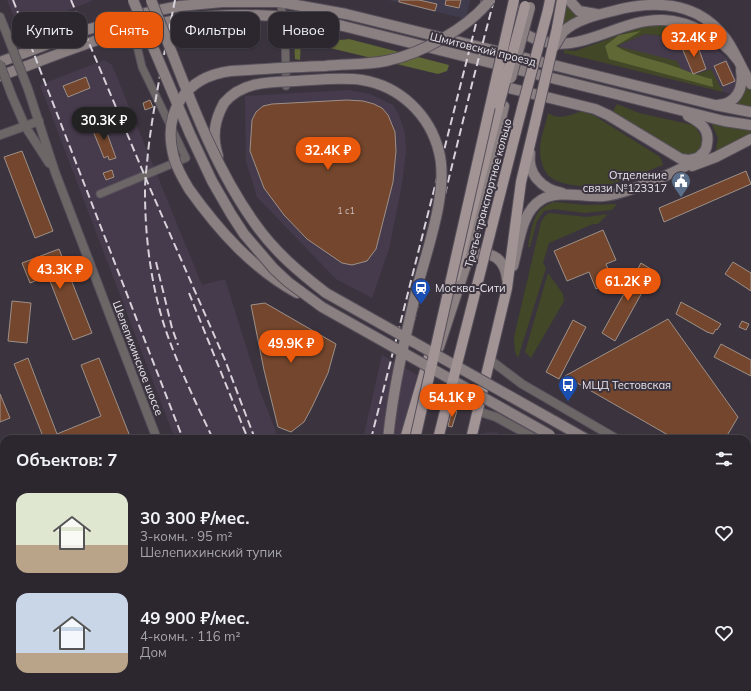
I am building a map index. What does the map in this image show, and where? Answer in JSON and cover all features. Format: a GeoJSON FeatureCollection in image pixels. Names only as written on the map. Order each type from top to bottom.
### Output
{"type":"FeatureCollection","features":[{"type":"Feature","properties":{"kind":"main road"},"geometry":{"type":"LineString","coordinates":[[133,0],[205,166],[231,214],[244,234],[274,269],[288,282],[322,306]]}},
{"type":"Feature","properties":{"kind":"main road"},"geometry":{"type":"LineString","coordinates":[[150,0],[222,169],[256,225],[271,244],[306,277],[326,293],[579,435]]}},
{"type":"Feature","properties":{"kind":"main road"},"geometry":{"type":"LineString","coordinates":[[490,0],[477,14],[456,30],[410,54],[385,61],[217,72],[206,76],[190,87],[176,107],[172,132],[174,158],[180,172],[200,205],[228,238],[260,269],[286,287],[549,435]]}},
{"type":"Feature","properties":{"kind":"main road"},"geometry":{"type":"LineString","coordinates":[[507,288],[521,182],[551,52],[560,30],[562,0]]}},
{"type":"Feature","properties":{"kind":"main road"},"geometry":{"type":"LineString","coordinates":[[568,0],[574,8],[583,12],[597,14],[648,4],[668,4],[698,14],[717,29],[726,39],[751,84]]}},
{"type":"Feature","properties":{"kind":"main road","name":"Шмитовский проезд"},"geometry":{"type":"LineString","coordinates":[[0,63],[86,30],[149,12],[222,2],[279,1],[352,15],[715,105],[751,112]]}},
{"type":"Feature","properties":{"kind":"main road"},"geometry":{"type":"LineString","coordinates":[[524,2],[514,17],[519,30],[528,36],[552,43],[574,44],[638,22],[669,20],[685,24],[704,32],[727,48],[738,62],[742,81],[738,95],[728,103],[715,105]]}},
{"type":"Feature","properties":{"kind":"main road"},"geometry":{"type":"LineString","coordinates":[[412,435],[466,265],[524,2]]}},
{"type":"Feature","properties":{"kind":"main road","name":"Третье транспортное кольцо"},"geometry":{"type":"LineString","coordinates":[[412,435],[524,2]]}},
{"type":"Feature","properties":{"kind":"main road","name":"Третье транспортное кольцо"},"geometry":{"type":"LineString","coordinates":[[439,435],[549,5]]}},
{"type":"Feature","properties":{"kind":"main road"},"geometry":{"type":"LineString","coordinates":[[560,30],[573,24],[610,12]]}},
{"type":"Feature","properties":{"kind":"main road","name":"Шмитовский проезд"},"geometry":{"type":"LineString","coordinates":[[163,23],[208,16],[268,16]]}},
{"type":"Feature","properties":{"kind":"main road","name":"Шмитовский проезд"},"geometry":{"type":"LineString","coordinates":[[339,25],[678,110],[724,121],[751,125]]}},
{"type":"Feature","properties":{"kind":"main road","name":"Шмитовский проезд"},"geometry":{"type":"LineString","coordinates":[[0,76],[95,41]]}},
{"type":"Feature","properties":{"kind":"main road"},"geometry":{"type":"LineString","coordinates":[[222,169],[216,150],[214,134],[219,113],[231,95],[253,84],[342,79],[363,80],[375,83],[398,93],[418,111],[427,122],[436,142],[441,161],[440,196],[401,354],[391,409],[388,435]]}},
{"type":"Feature","properties":{"kind":"main road"},"geometry":{"type":"LineString","coordinates":[[412,435],[486,118],[491,100],[499,89],[508,88],[590,107],[608,115],[677,157],[686,160],[698,158]]}},
{"type":"Feature","properties":{"kind":"main road"},"geometry":{"type":"LineString","coordinates":[[436,336],[460,263],[501,106]]}},
{"type":"Feature","properties":{"kind":"main road"},"geometry":{"type":"LineString","coordinates":[[671,173],[698,158],[706,148],[707,132],[698,121],[678,110]]}},
{"type":"Feature","properties":{"kind":"main road"},"geometry":{"type":"LineString","coordinates":[[535,123],[529,156],[532,173],[540,182],[552,190],[578,196]]}},
{"type":"Feature","properties":{"kind":"main road"},"geometry":{"type":"LineString","coordinates":[[471,435],[507,288],[525,224],[532,208],[541,200],[551,196],[602,197],[619,194],[671,173],[708,161],[751,139]]}},
{"type":"Feature","properties":{"kind":"main road"},"geometry":{"type":"LineString","coordinates":[[466,265],[475,254],[488,253],[494,256],[504,265],[507,288]]}},
{"type":"Feature","properties":{"kind":"street"},"geometry":{"type":"LineString","coordinates":[[279,1],[282,12]]}},
{"type":"Feature","properties":{"kind":"street","name":"Шелепихинское шоссе"},"geometry":{"type":"LineString","coordinates":[[0,17],[28,89],[55,172],[155,435]]}},
{"type":"Feature","properties":{"kind":"street"},"geometry":{"type":"LineString","coordinates":[[100,194],[186,158],[142,67],[138,48]]}},
{"type":"Feature","properties":{"kind":"street"},"geometry":{"type":"LineString","coordinates":[[285,48],[286,86]]}},
{"type":"Feature","properties":{"kind":"street","name":"Шелепихинское шоссе"},"geometry":{"type":"LineString","coordinates":[[0,63],[25,126],[55,172]]}},
{"type":"Feature","properties":{"kind":"street"},"geometry":{"type":"LineString","coordinates":[[0,135],[39,121]]}},
{"type":"Feature","properties":{"kind":"street"},"geometry":{"type":"LineString","coordinates":[[489,359],[522,384],[611,435]]}},
{"type":"Feature","properties":{"kind":"street"},"geometry":{"type":"LineString","coordinates":[[477,411],[496,416],[529,435]]}},
{"type":"Feature","properties":{"kind":"shaded area"},"geometry":{"type":"Polygon","coordinates":[[[7,0],[92,0],[64,12],[12,12],[7,0]]]}},
{"type":"Feature","properties":{"kind":"shaded area"},"geometry":{"type":"Polygon","coordinates":[[[388,0],[470,0],[466,19],[388,0]]]}},
{"type":"Feature","properties":{"kind":"shaded area"},"geometry":{"type":"Polygon","coordinates":[[[667,26],[690,32],[727,58],[737,81],[732,94],[723,92],[711,69],[686,78],[616,46],[645,34],[664,36],[667,26]]]}},
{"type":"Feature","properties":{"kind":"shaded area"},"geometry":{"type":"Polygon","coordinates":[[[104,60],[112,65],[202,285],[225,279],[260,391],[277,435],[173,435],[40,85],[104,60]]]}},
{"type":"Feature","properties":{"kind":"shaded area"},"geometry":{"type":"Polygon","coordinates":[[[348,90],[370,94],[393,105],[399,115],[405,133],[406,152],[402,184],[389,249],[372,298],[336,279],[257,197],[246,161],[245,96],[348,90]]]}},
{"type":"Feature","properties":{"kind":"shaded area"},"geometry":{"type":"Polygon","coordinates":[[[382,355],[417,375],[401,435],[364,435],[382,355]]]}},
{"type":"Feature","properties":{"kind":"shaded area"},"geometry":{"type":"Polygon","coordinates":[[[496,432],[501,435],[481,435],[482,433],[496,432]]]}},
{"type":"Feature","properties":{"kind":"green space"},"geometry":{"type":"Polygon","coordinates":[[[565,0],[568,6],[576,14],[582,17],[561,28],[565,0]]]}},
{"type":"Feature","properties":{"kind":"green space"},"geometry":{"type":"Polygon","coordinates":[[[645,26],[667,26],[664,36],[645,34],[617,46],[677,61],[686,78],[711,69],[723,92],[564,53],[564,50],[575,51],[645,26]]]}},
{"type":"Feature","properties":{"kind":"green space"},"geometry":{"type":"Polygon","coordinates":[[[641,31],[616,46],[636,55],[712,79],[713,87],[609,59],[605,46],[619,35],[641,31]]]}},
{"type":"Feature","properties":{"kind":"green space"},"geometry":{"type":"Polygon","coordinates":[[[349,39],[449,65],[447,71],[438,74],[330,48],[339,48],[339,40],[349,39]]]}},
{"type":"Feature","properties":{"kind":"green space"},"geometry":{"type":"Polygon","coordinates":[[[294,48],[301,48],[300,60],[295,59],[294,48]]]}},
{"type":"Feature","properties":{"kind":"green space"},"geometry":{"type":"Polygon","coordinates":[[[747,79],[751,88],[751,106],[730,104],[747,79]]]}},
{"type":"Feature","properties":{"kind":"green space"},"geometry":{"type":"Polygon","coordinates":[[[617,104],[639,113],[693,125],[701,137],[701,148],[694,154],[687,155],[679,153],[612,113],[617,104]]]}},
{"type":"Feature","properties":{"kind":"green space"},"geometry":{"type":"Polygon","coordinates":[[[582,111],[595,116],[660,157],[663,165],[614,183],[598,186],[570,185],[548,175],[542,163],[540,145],[548,113],[556,117],[560,117],[569,116],[582,111]]]}},
{"type":"Feature","properties":{"kind":"green space"},"geometry":{"type":"Polygon","coordinates":[[[711,123],[751,130],[751,134],[715,154],[718,138],[711,123]]]}},
{"type":"Feature","properties":{"kind":"green space"},"geometry":{"type":"Polygon","coordinates":[[[555,202],[584,205],[617,204],[612,210],[585,213],[554,209],[544,211],[537,221],[530,247],[528,247],[532,225],[538,213],[542,208],[555,202]]]}},
{"type":"Feature","properties":{"kind":"green space"},"geometry":{"type":"Polygon","coordinates":[[[549,213],[587,217],[608,214],[598,224],[593,224],[549,243],[543,263],[546,268],[518,358],[515,352],[514,337],[541,222],[549,213]]]}},
{"type":"Feature","properties":{"kind":"green space"},"geometry":{"type":"Polygon","coordinates":[[[621,269],[626,274],[621,279],[616,274],[621,269]]]}},
{"type":"Feature","properties":{"kind":"green space"},"geometry":{"type":"Polygon","coordinates":[[[548,273],[563,294],[564,301],[531,358],[525,352],[548,273]]]}},
{"type":"Feature","properties":{"kind":"building"},"geometry":{"type":"Polygon","coordinates":[[[399,0],[419,0],[437,4],[435,11],[399,2],[399,0]]]}},
{"type":"Feature","properties":{"kind":"building"},"geometry":{"type":"Polygon","coordinates":[[[446,0],[461,0],[459,8],[445,5],[446,0]]]}},
{"type":"Feature","properties":{"kind":"building"},"geometry":{"type":"Polygon","coordinates":[[[667,34],[677,37],[675,44],[665,41],[667,34]]]}},
{"type":"Feature","properties":{"kind":"building"},"geometry":{"type":"Polygon","coordinates":[[[696,41],[706,69],[693,74],[682,48],[696,41]]]}},
{"type":"Feature","properties":{"kind":"building"},"geometry":{"type":"Polygon","coordinates":[[[726,61],[735,81],[723,86],[714,66],[726,61]]]}},
{"type":"Feature","properties":{"kind":"building"},"geometry":{"type":"Polygon","coordinates":[[[86,77],[90,88],[68,97],[63,86],[86,77]]]}},
{"type":"Feature","properties":{"kind":"building"},"geometry":{"type":"Polygon","coordinates":[[[150,100],[153,107],[145,110],[143,103],[150,100]]]}},
{"type":"Feature","properties":{"kind":"building"},"geometry":{"type":"Polygon","coordinates":[[[347,100],[363,101],[382,108],[388,115],[395,132],[396,151],[393,182],[376,249],[367,261],[352,265],[342,263],[307,239],[284,215],[264,188],[250,151],[252,120],[256,112],[263,106],[272,104],[347,100]]]}},
{"type":"Feature","properties":{"kind":"building"},"geometry":{"type":"Polygon","coordinates":[[[103,122],[116,158],[109,160],[108,156],[104,158],[91,126],[103,122]]]}},
{"type":"Feature","properties":{"kind":"building"},"geometry":{"type":"Polygon","coordinates":[[[22,151],[53,231],[35,238],[4,157],[22,151]]]}},
{"type":"Feature","properties":{"kind":"building"},"geometry":{"type":"Polygon","coordinates":[[[112,170],[114,177],[106,180],[103,173],[112,170]]]}},
{"type":"Feature","properties":{"kind":"building"},"geometry":{"type":"Polygon","coordinates":[[[746,171],[751,184],[664,222],[659,208],[746,171]]]}},
{"type":"Feature","properties":{"kind":"building"},"geometry":{"type":"Polygon","coordinates":[[[603,230],[616,260],[606,264],[613,281],[596,289],[589,272],[567,281],[554,251],[603,230]]]}},
{"type":"Feature","properties":{"kind":"building"},"geometry":{"type":"Polygon","coordinates":[[[59,249],[92,333],[73,340],[48,276],[30,283],[22,263],[59,249]]]}},
{"type":"Feature","properties":{"kind":"building"},"geometry":{"type":"Polygon","coordinates":[[[733,262],[751,273],[751,291],[725,274],[733,262]]]}},
{"type":"Feature","properties":{"kind":"building"},"geometry":{"type":"Polygon","coordinates":[[[641,263],[654,271],[615,341],[602,333],[641,263]]]}},
{"type":"Feature","properties":{"kind":"building"},"geometry":{"type":"Polygon","coordinates":[[[12,301],[31,303],[27,343],[8,341],[12,301]]]}},
{"type":"Feature","properties":{"kind":"building"},"geometry":{"type":"Polygon","coordinates":[[[681,302],[721,324],[713,334],[707,332],[676,314],[681,302]]]}},
{"type":"Feature","properties":{"kind":"building"},"geometry":{"type":"Polygon","coordinates":[[[265,303],[336,344],[328,373],[312,407],[304,422],[291,432],[278,427],[264,370],[251,305],[265,303]]]}},
{"type":"Feature","properties":{"kind":"building"},"geometry":{"type":"Polygon","coordinates":[[[668,319],[738,417],[727,435],[668,435],[565,376],[668,319]]]}},
{"type":"Feature","properties":{"kind":"building"},"geometry":{"type":"Polygon","coordinates":[[[573,320],[586,327],[559,379],[546,372],[573,320]]]}},
{"type":"Feature","properties":{"kind":"building"},"geometry":{"type":"Polygon","coordinates":[[[742,321],[749,324],[746,330],[739,327],[742,321]]]}},
{"type":"Feature","properties":{"kind":"building"},"geometry":{"type":"Polygon","coordinates":[[[721,344],[751,360],[751,376],[714,357],[721,344]]]}},
{"type":"Feature","properties":{"kind":"building"},"geometry":{"type":"Polygon","coordinates":[[[28,358],[57,434],[101,416],[81,365],[99,358],[129,435],[42,435],[14,364],[28,358]]]}},
{"type":"Feature","properties":{"kind":"building"},"geometry":{"type":"Polygon","coordinates":[[[0,394],[10,418],[0,422],[0,394]]]}},
{"type":"Feature","properties":{"kind":"building"},"geometry":{"type":"Polygon","coordinates":[[[452,409],[457,411],[452,427],[448,426],[452,409]]]}},
{"type":"Feature","properties":{"kind":"railway"},"geometry":{"type":"LineString","coordinates":[[13,0],[181,435]]}},
{"type":"Feature","properties":{"kind":"railway"},"geometry":{"type":"LineString","coordinates":[[71,0],[149,186],[225,360],[253,435]]}},
{"type":"Feature","properties":{"kind":"railway"},"geometry":{"type":"LineString","coordinates":[[175,0],[150,133],[145,191],[146,226],[156,297],[166,331],[182,372],[211,435]]}},
{"type":"Feature","properties":{"kind":"railway"},"geometry":{"type":"LineString","coordinates":[[372,435],[482,0]]}},
{"type":"Feature","properties":{"kind":"railway"},"geometry":{"type":"LineString","coordinates":[[386,435],[494,0]]}},
{"type":"Feature","properties":{"kind":"railway"},"geometry":{"type":"LineString","coordinates":[[156,262],[172,328],[178,345]]}},
{"type":"Feature","properties":{"kind":"railway"},"geometry":{"type":"LineString","coordinates":[[189,293],[246,435]]}},
{"type":"Feature","properties":{"kind":"place","name":"Отделение связи №123317"},"geometry":{"type":"Point","coordinates":[681,198]}},
{"type":"Feature","properties":{"kind":"place","name":"Москва-Сити"},"geometry":{"type":"Point","coordinates":[421,305]}},
{"type":"Feature","properties":{"kind":"place","name":"МЦД Тестовская"},"geometry":{"type":"Point","coordinates":[568,402]}}]}
